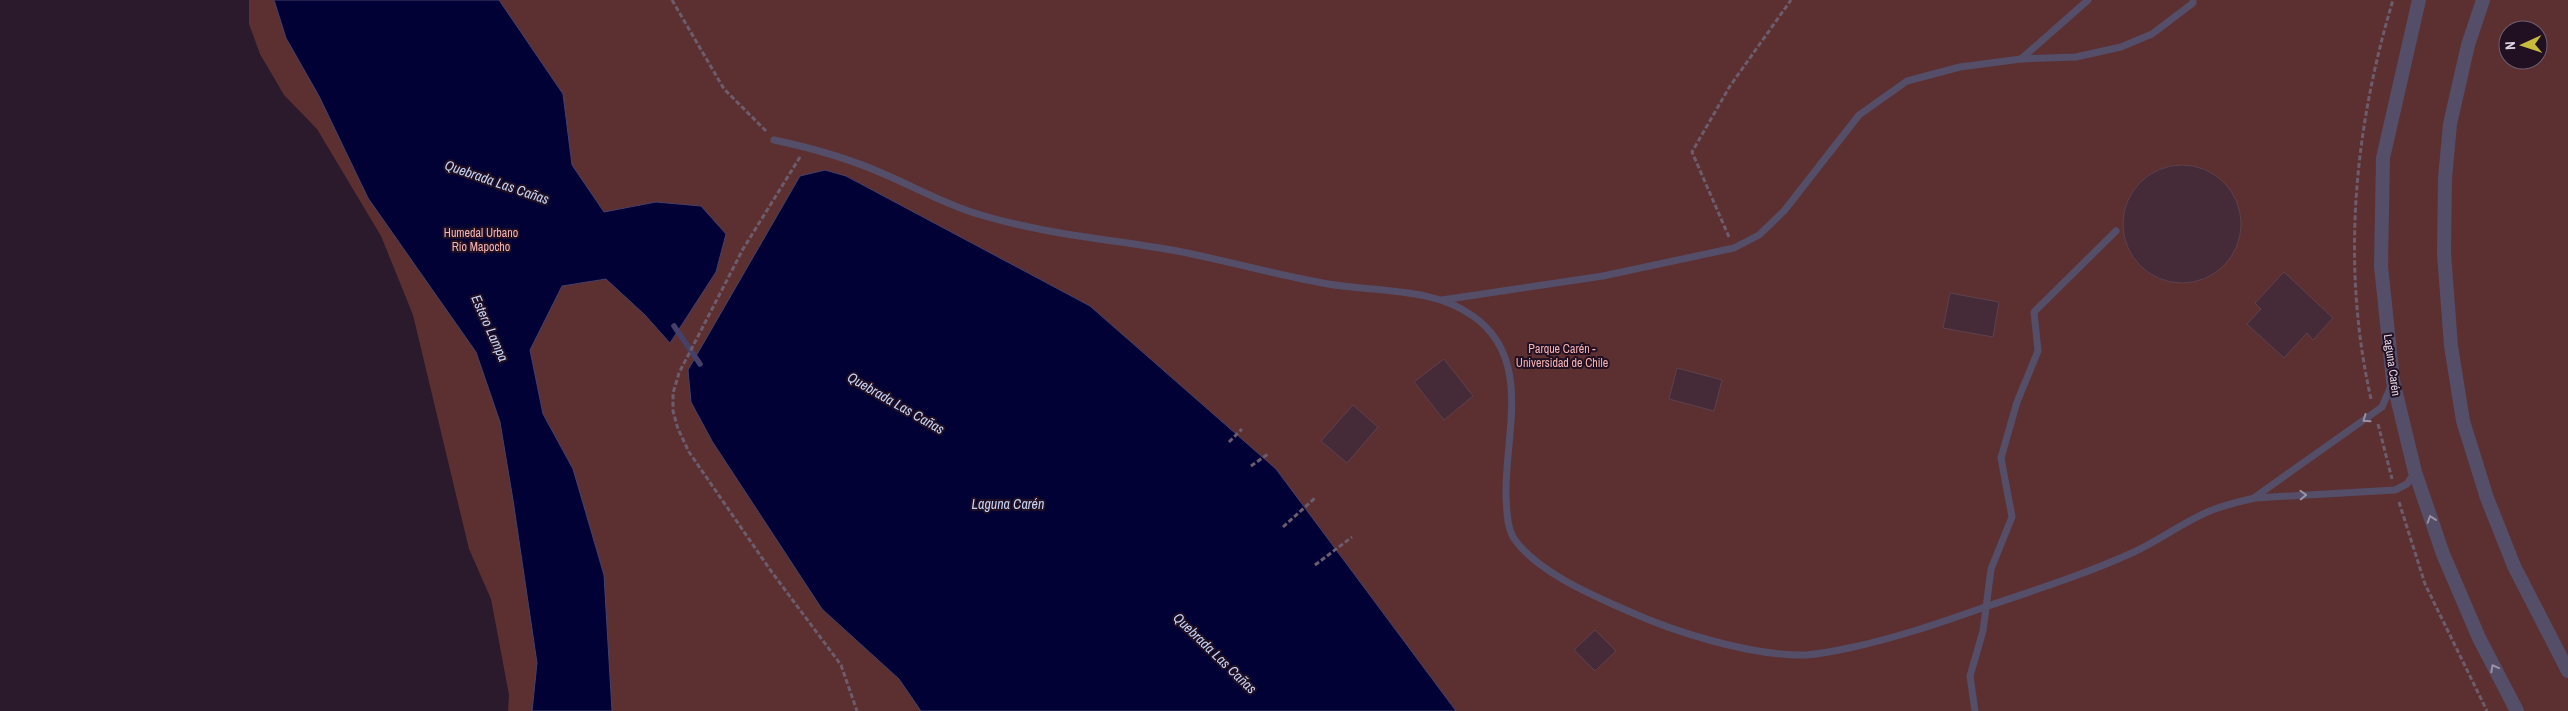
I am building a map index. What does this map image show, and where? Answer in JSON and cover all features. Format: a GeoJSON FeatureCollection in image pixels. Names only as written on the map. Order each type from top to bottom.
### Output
{"type":"FeatureCollection","features":[{"type":"Feature","properties":{"kind":"street","name":"Laguna Carén"},"geometry":{"type":"LineString","coordinates":[[2419,0],[2383,158],[2381,266],[2393,381],[2415,472],[2443,554],[2478,638],[2517,711]]}},
{"type":"Feature","properties":{"kind":"street"},"geometry":{"type":"LineString","coordinates":[[2483,0],[2468,44],[2450,124],[2446,169],[2444,254],[2451,346],[2463,421],[2488,498],[2514,566],[2568,671]]}},
{"type":"Feature","properties":{"kind":"lane"},"geometry":{"type":"LineString","coordinates":[[2021,59],[2088,0]]}},
{"type":"Feature","properties":{"kind":"lane"},"geometry":{"type":"LineString","coordinates":[[1441,300],[1604,276],[1734,248],[1759,235],[1784,211],[1859,115],[1907,81],[1960,67],[2021,59],[2076,57],[2121,47],[2152,34],[2194,0]]}},
{"type":"Feature","properties":{"kind":"lane"},"geometry":{"type":"LineString","coordinates":[[774,140],[806,147],[883,173],[941,202],[1017,225],[1214,258],[1323,283],[1425,295],[1441,300],[1470,314],[1491,333],[1506,360],[1513,392],[1506,485],[1506,512],[1511,536],[1526,553],[1573,584],[1639,616],[1699,636],[1768,653],[1806,655],[1883,641],[1986,607],[2134,552],[2212,510],[2255,498],[2395,490],[2407,484],[2415,472]]}},
{"type":"Feature","properties":{"kind":"lane"},"geometry":{"type":"LineString","coordinates":[[1976,711],[1970,676],[1983,631],[1992,569],[2012,517],[2001,458],[2016,402],[2038,351],[2034,312],[2116,231]]}},
{"type":"Feature","properties":{"kind":"lane"},"geometry":{"type":"LineString","coordinates":[[2255,498],[2382,407],[2393,381]]}},
{"type":"Feature","properties":{"kind":"path"},"geometry":{"type":"LineString","coordinates":[[672,0],[724,89],[774,140]]}},
{"type":"Feature","properties":{"kind":"path"},"geometry":{"type":"LineString","coordinates":[[1734,248],[1692,152],[1730,86],[1791,0]]}},
{"type":"Feature","properties":{"kind":"path"},"geometry":{"type":"LineString","coordinates":[[806,147],[743,249],[679,372],[672,393],[673,410],[678,429],[689,452],[771,571],[841,665],[857,711]]}},
{"type":"Feature","properties":{"kind":"path"},"geometry":{"type":"LineString","coordinates":[[1229,442],[1242,429]]}},
{"type":"Feature","properties":{"kind":"path"},"geometry":{"type":"LineString","coordinates":[[1251,466],[1268,454]]}},
{"type":"Feature","properties":{"kind":"path"},"geometry":{"type":"LineString","coordinates":[[1283,527],[1315,498]]}},
{"type":"Feature","properties":{"kind":"path"},"geometry":{"type":"LineString","coordinates":[[1315,565],[1352,536]]}},
{"type":"Feature","properties":{"kind":"green space","name":"Parque Carén - Universidad de Chile"},"geometry":{"type":"Polygon","coordinates":[[[249,0],[2568,0],[2568,711],[508,711],[509,695],[491,599],[469,549],[413,315],[381,236],[317,129],[284,95],[260,54],[249,24],[249,0]]]}},
{"type":"Feature","properties":{"kind":"water","name":"Humedal Urbano Río Mapocho"},"geometry":{"type":"Polygon","coordinates":[[[274,0],[499,0],[563,94],[572,165],[604,212],[656,202],[701,206],[726,234],[716,272],[670,343],[645,315],[606,279],[562,286],[530,350],[543,414],[573,469],[604,575],[612,711],[532,711],[537,663],[513,500],[500,422],[476,352],[368,198],[319,96],[286,38],[274,0]]]}},
{"type":"Feature","properties":{"kind":"water","name":"Laguna Carén"},"geometry":{"type":"Polygon","coordinates":[[[825,170],[846,176],[1090,306],[1276,469],[1456,711],[921,711],[899,679],[822,609],[712,441],[691,402],[688,370],[800,176],[825,170]]]}},
{"type":"Feature","properties":{"kind":"building"},"geometry":{"type":"Polygon","coordinates":[[[2182,165],[2204,170],[2224,182],[2236,202],[2241,224],[2236,246],[2224,266],[2204,278],[2182,283],[2160,278],[2140,266],[2128,246],[2123,224],[2128,202],[2140,182],[2160,170],[2182,165]]]}},
{"type":"Feature","properties":{"kind":"building"},"geometry":{"type":"Polygon","coordinates":[[[2284,272],[2333,318],[2313,340],[2307,333],[2284,358],[2247,324],[2261,309],[2255,303],[2284,272]]]}},
{"type":"Feature","properties":{"kind":"building"},"geometry":{"type":"Polygon","coordinates":[[[1950,293],[1999,302],[1993,337],[1943,328],[1950,293]]]}},
{"type":"Feature","properties":{"kind":"building"},"geometry":{"type":"Polygon","coordinates":[[[1444,359],[1473,396],[1444,420],[1414,382],[1444,359]]]}},
{"type":"Feature","properties":{"kind":"building"},"geometry":{"type":"Polygon","coordinates":[[[1677,368],[1722,380],[1714,411],[1669,399],[1677,368]]]}},
{"type":"Feature","properties":{"kind":"building"},"geometry":{"type":"Polygon","coordinates":[[[1353,405],[1378,427],[1347,463],[1321,441],[1353,405]]]}},
{"type":"Feature","properties":{"kind":"building"},"geometry":{"type":"Polygon","coordinates":[[[1595,630],[1616,651],[1595,671],[1574,650],[1595,630]]]}},
{"type":"Feature","properties":{"kind":"waterway","name":"Quebrada Las Cañas"},"geometry":{"type":"LineString","coordinates":[[674,326],[700,364]]}},
{"type":"Feature","properties":{"kind":"water label","name":"Estero Lampa"},"geometry":{"type":"Point","coordinates":[490,328]}}]}
